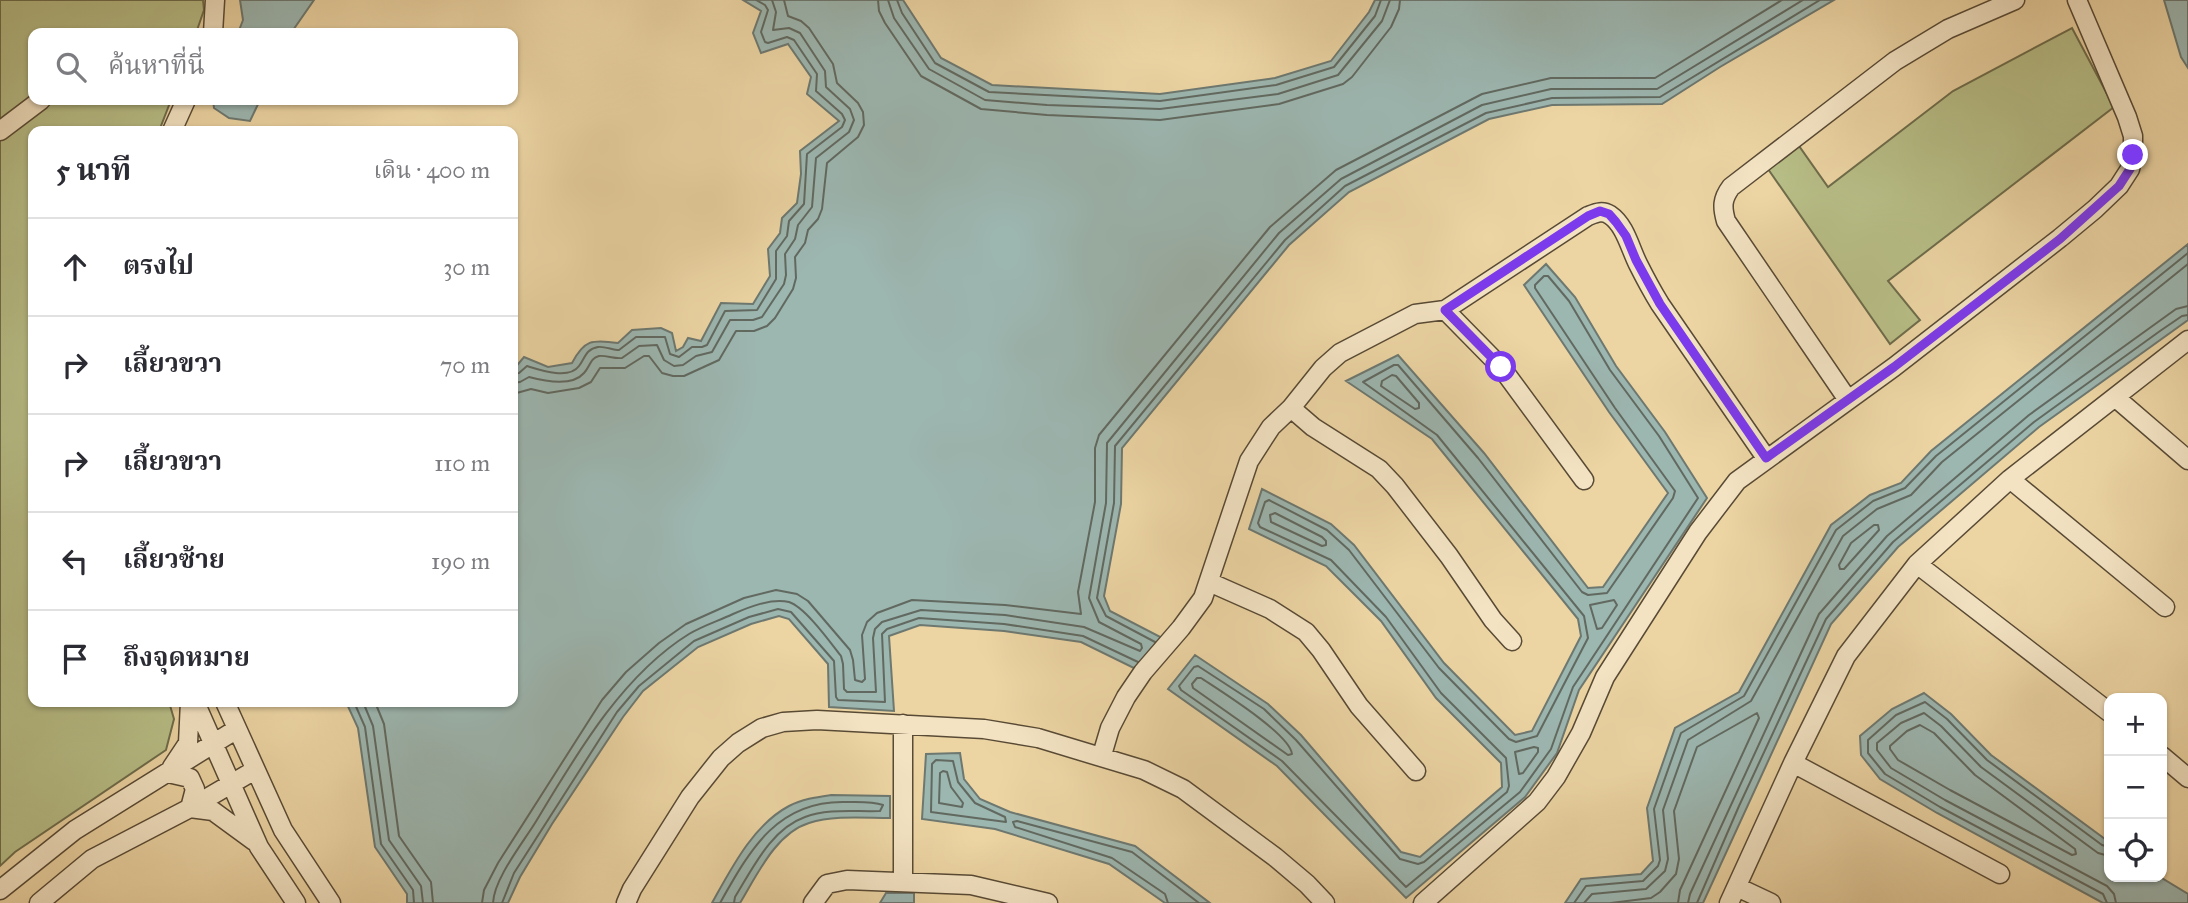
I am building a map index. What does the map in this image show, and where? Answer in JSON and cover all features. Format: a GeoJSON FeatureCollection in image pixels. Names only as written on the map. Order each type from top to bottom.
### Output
{"type":"FeatureCollection","features":[{"type":"Feature","properties":{"kind":"street"},"geometry":{"type":"LineString","coordinates":[[213,28],[215,0]]}},
{"type":"Feature","properties":{"kind":"street"},"geometry":{"type":"LineString","coordinates":[[1849,400],[1726,221],[1722,209],[1724,197],[1731,187],[1895,61],[1948,29],[2015,0]]}},
{"type":"Feature","properties":{"kind":"street"},"geometry":{"type":"LineString","coordinates":[[1423,903],[1528,810],[1556,778],[1581,733],[1605,677],[1691,543],[1737,481],[1894,367],[2060,239],[2119,186],[2130,169],[2133,136],[2077,0]]}},
{"type":"Feature","properties":{"kind":"street"},"geometry":{"type":"LineString","coordinates":[[0,131],[34,105]]}},
{"type":"Feature","properties":{"kind":"street"},"geometry":{"type":"LineString","coordinates":[[174,126],[184,105]]}},
{"type":"Feature","properties":{"kind":"street"},"geometry":{"type":"LineString","coordinates":[[1102,755],[1110,728],[1126,697],[1203,598],[1249,461],[1270,427],[1291,408],[1323,368],[1340,353],[1415,314],[1445,310],[1588,216],[1600,211],[1609,214],[1626,236],[1660,304],[1766,458]]}},
{"type":"Feature","properties":{"kind":"street"},"geometry":{"type":"LineString","coordinates":[[1445,310],[1501,367],[1584,480]]}},
{"type":"Feature","properties":{"kind":"street"},"geometry":{"type":"LineString","coordinates":[[1771,903],[1733,895],[1793,763],[1846,656],[1917,564],[2010,479],[2188,340]]}},
{"type":"Feature","properties":{"kind":"street"},"geometry":{"type":"LineString","coordinates":[[2116,398],[2188,460]]}},
{"type":"Feature","properties":{"kind":"street"},"geometry":{"type":"LineString","coordinates":[[1291,408],[1387,478],[1449,556],[1493,620],[1512,641]]}},
{"type":"Feature","properties":{"kind":"street"},"geometry":{"type":"LineString","coordinates":[[2010,479],[2165,607]]}},
{"type":"Feature","properties":{"kind":"street"},"geometry":{"type":"LineString","coordinates":[[1917,564],[2104,708]]}},
{"type":"Feature","properties":{"kind":"street"},"geometry":{"type":"LineString","coordinates":[[1209,582],[1270,609],[1306,632],[1359,706],[1416,771]]}},
{"type":"Feature","properties":{"kind":"street"},"geometry":{"type":"LineString","coordinates":[[168,773],[188,743],[192,707]]}},
{"type":"Feature","properties":{"kind":"street"},"geometry":{"type":"LineString","coordinates":[[194,707],[258,844],[296,903]]}},
{"type":"Feature","properties":{"kind":"street"},"geometry":{"type":"LineString","coordinates":[[227,707],[283,830],[331,903]]}},
{"type":"Feature","properties":{"kind":"street"},"geometry":{"type":"LineString","coordinates":[[626,903],[632,889],[698,786],[721,758],[762,728],[783,722],[817,720],[984,729],[1038,738],[1102,755],[1144,770],[1183,789],[1275,857],[1325,903]]}},
{"type":"Feature","properties":{"kind":"street"},"geometry":{"type":"LineString","coordinates":[[903,724],[903,882]]}},
{"type":"Feature","properties":{"kind":"street"},"geometry":{"type":"LineString","coordinates":[[0,890],[75,830],[237,729]]}},
{"type":"Feature","properties":{"kind":"street"},"geometry":{"type":"LineString","coordinates":[[2167,760],[2188,778]]}},
{"type":"Feature","properties":{"kind":"street"},"geometry":{"type":"LineString","coordinates":[[1793,763],[2000,874]]}},
{"type":"Feature","properties":{"kind":"street"},"geometry":{"type":"LineString","coordinates":[[39,903],[92,859],[190,808],[255,770]]}},
{"type":"Feature","properties":{"kind":"street"},"geometry":{"type":"LineString","coordinates":[[168,773],[190,778],[195,789],[190,808]]}},
{"type":"Feature","properties":{"kind":"street"},"geometry":{"type":"LineString","coordinates":[[190,808],[213,811],[258,844]]}},
{"type":"Feature","properties":{"kind":"street"},"geometry":{"type":"LineString","coordinates":[[813,903],[827,884],[835,880],[971,885],[1048,903]]}},
{"type":"Feature","properties":{"kind":"green space"},"geometry":{"type":"Polygon","coordinates":[[[0,0],[203,0],[204,10],[198,28],[28,28],[28,105],[169,105],[161,126],[28,126],[28,707],[170,707],[174,719],[166,750],[15,852],[0,866],[0,0]]]}},
{"type":"Feature","properties":{"kind":"green space"},"geometry":{"type":"Polygon","coordinates":[[[2072,28],[2114,107],[1888,281],[1920,320],[1890,344],[1768,169],[1799,146],[1828,187],[1953,91],[2072,28]]]}},
{"type":"Feature","properties":{"kind":"water"},"geometry":{"type":"Polygon","coordinates":[[[240,0],[314,0],[294,28],[240,28],[243,20],[240,0]]]}},
{"type":"Feature","properties":{"kind":"water"},"geometry":{"type":"Polygon","coordinates":[[[743,0],[903,0],[941,58],[992,85],[1160,94],[1275,78],[1331,61],[1369,12],[1375,0],[1834,0],[1662,104],[1552,105],[1489,119],[1349,192],[1289,245],[1122,448],[1121,504],[1104,596],[1110,611],[1170,642],[1142,672],[1081,642],[1004,631],[920,625],[889,636],[894,711],[829,707],[828,664],[789,619],[779,616],[751,624],[698,647],[643,691],[552,824],[520,877],[508,903],[407,903],[407,894],[375,847],[358,728],[348,707],[518,707],[518,364],[524,357],[548,367],[572,363],[590,343],[618,343],[632,330],[661,328],[672,333],[676,351],[683,347],[688,338],[701,341],[721,303],[753,304],[770,276],[768,249],[780,233],[782,218],[797,203],[801,174],[800,151],[839,121],[807,94],[811,77],[788,44],[761,53],[753,33],[761,11],[743,0]]]}},
{"type":"Feature","properties":{"kind":"water"},"geometry":{"type":"Polygon","coordinates":[[[2164,0],[2188,0],[2188,68],[2181,57],[2164,0]]]}},
{"type":"Feature","properties":{"kind":"water"},"geometry":{"type":"Polygon","coordinates":[[[214,105],[258,105],[250,121],[229,118],[214,105]]]}},
{"type":"Feature","properties":{"kind":"water"},"geometry":{"type":"Polygon","coordinates":[[[2188,244],[2188,320],[2039,427],[1898,547],[1831,624],[1703,903],[1565,903],[1581,879],[1641,874],[1653,861],[1647,808],[1675,728],[1739,692],[1831,525],[1870,495],[1901,483],[1931,451],[2188,244]]]}},
{"type":"Feature","properties":{"kind":"water"},"geometry":{"type":"Polygon","coordinates":[[[1546,264],[1575,297],[1616,366],[1665,432],[1707,498],[1579,690],[1557,753],[1525,797],[1406,898],[1277,766],[1168,689],[1195,655],[1268,704],[1301,735],[1401,852],[1420,857],[1502,787],[1501,763],[1436,698],[1381,621],[1326,566],[1249,529],[1262,489],[1331,524],[1354,545],[1444,663],[1515,735],[1532,731],[1581,636],[1578,619],[1432,439],[1346,381],[1398,355],[1484,453],[1588,588],[1603,587],[1668,493],[1609,412],[1524,285],[1546,264]]]}},
{"type":"Feature","properties":{"kind":"water"},"geometry":{"type":"Polygon","coordinates":[[[1924,693],[1951,714],[1991,755],[2104,838],[2104,882],[2167,881],[2188,894],[2188,903],[2103,903],[1880,779],[1861,755],[1860,736],[1892,709],[1924,693]]]}},
{"type":"Feature","properties":{"kind":"water"},"geometry":{"type":"Polygon","coordinates":[[[960,753],[964,779],[980,799],[1010,812],[1135,846],[1210,903],[1165,903],[1109,864],[995,829],[922,819],[926,754],[960,753]]]}},
{"type":"Feature","properties":{"kind":"water"},"geometry":{"type":"Polygon","coordinates":[[[831,795],[890,796],[890,818],[829,819],[797,828],[768,856],[740,903],[712,903],[744,849],[764,824],[794,804],[831,795]]]}},
{"type":"Feature","properties":{"kind":"water"},"geometry":{"type":"Polygon","coordinates":[[[886,893],[914,893],[914,903],[880,903],[886,893]]]}},
{"type":"Feature","properties":{"kind":"route"},"geometry":{"type":"LineString","coordinates":[[1501,367],[1445,310],[1588,216],[1600,211],[1609,214],[1626,236],[1646,281],[1660,304],[1766,458],[1894,367],[2060,239],[2119,186],[2130,169],[2133,155]]}}]}
